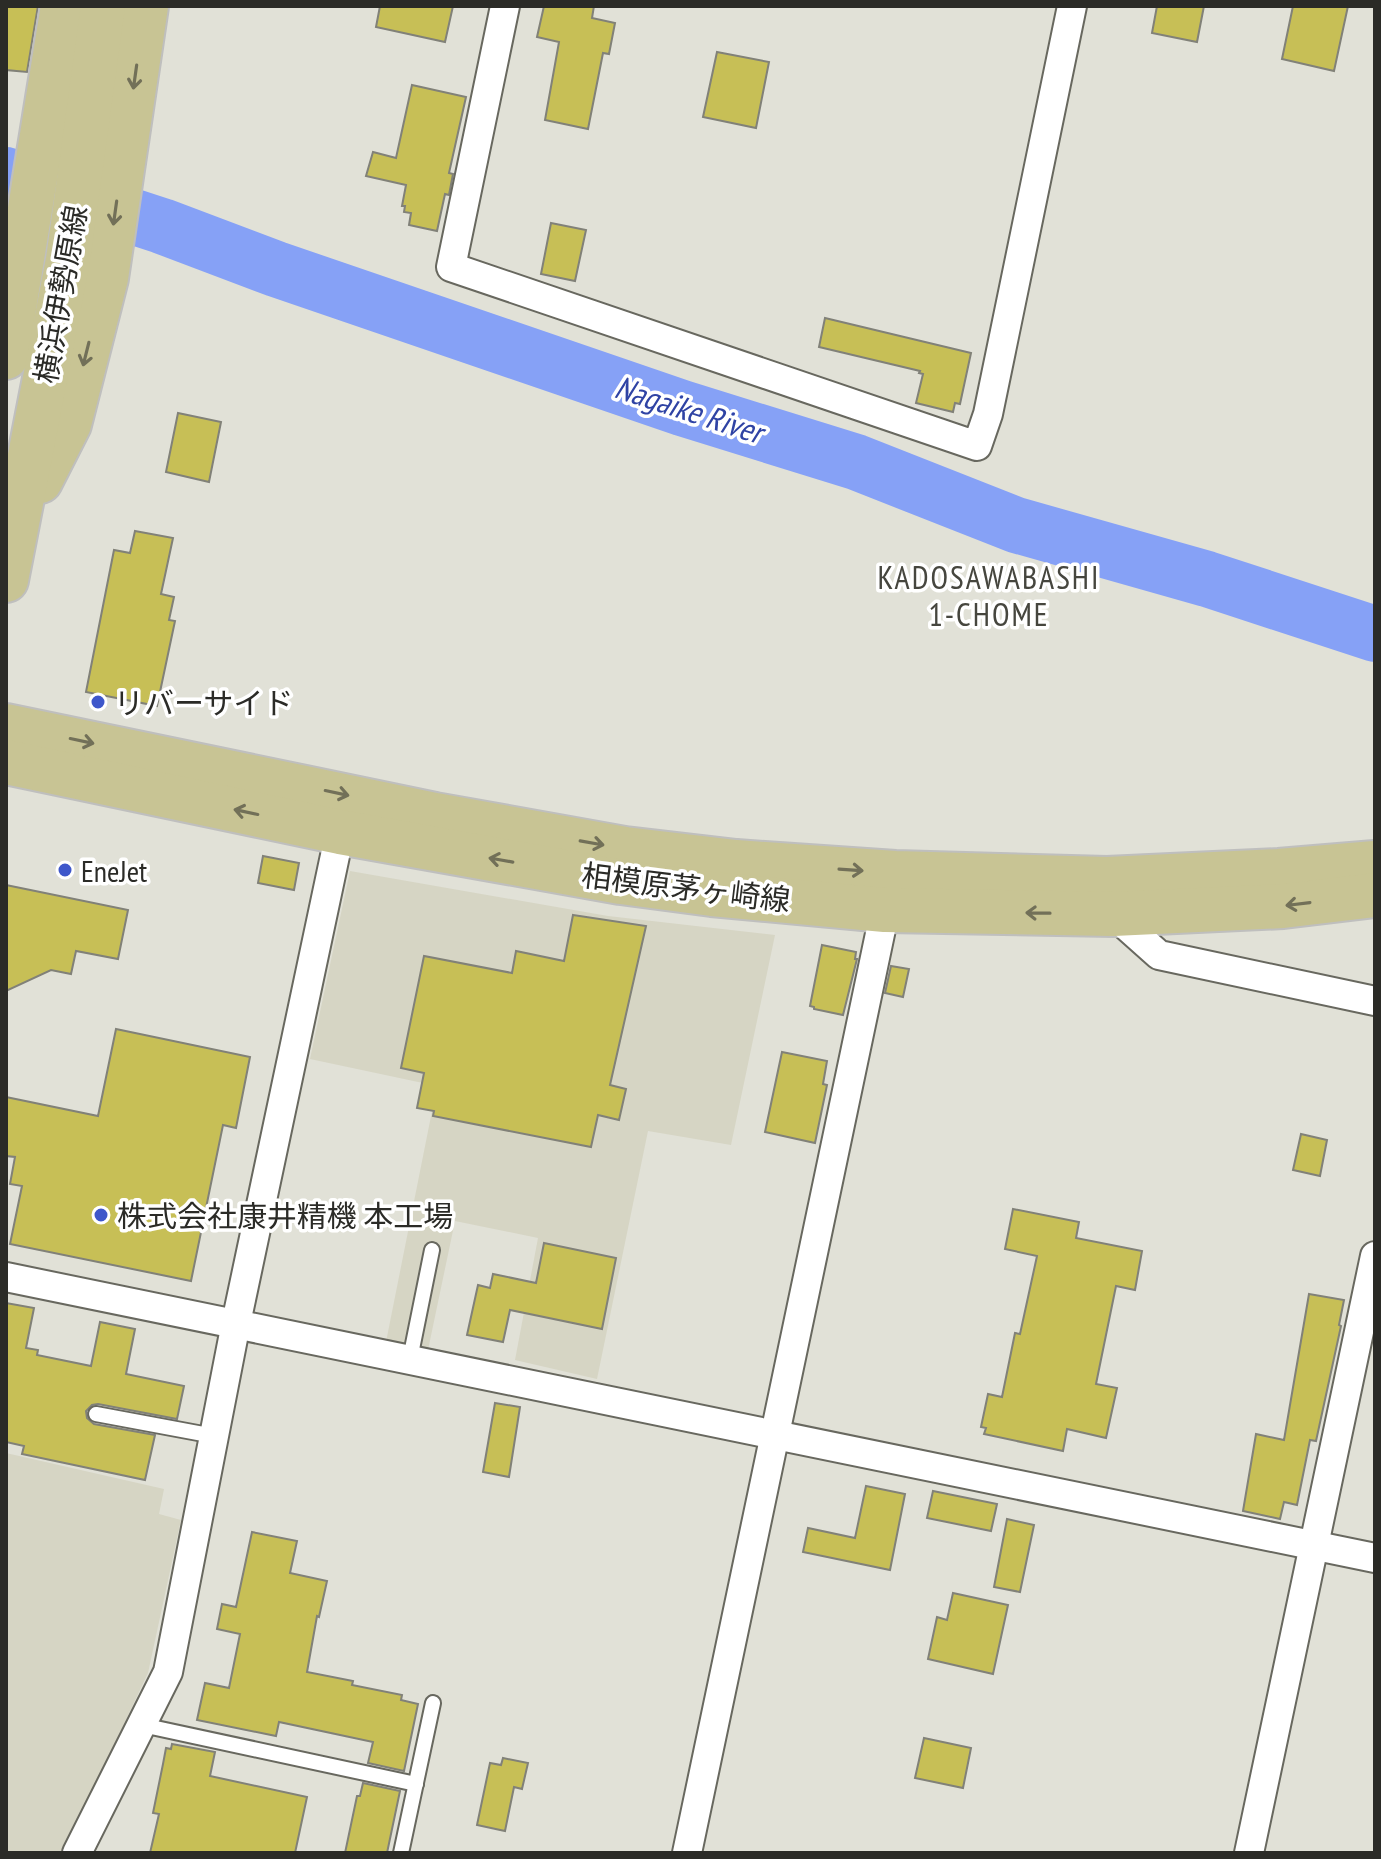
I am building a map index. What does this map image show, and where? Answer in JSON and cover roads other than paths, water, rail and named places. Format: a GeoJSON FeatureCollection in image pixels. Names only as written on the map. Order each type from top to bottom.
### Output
{"type":"FeatureCollection","features":[{"type":"Feature","properties":{"kind":"main road"},"geometry":{"type":"LineString","coordinates":[[6,357],[63,6]]}},
{"type":"Feature","properties":{"kind":"main road","name":"横浜伊勢原線"},"geometry":{"type":"LineString","coordinates":[[6,580],[11,513],[87,269],[103,6]]}},
{"type":"Feature","properties":{"kind":"main road"},"geometry":{"type":"LineString","coordinates":[[87,269],[125,149],[146,6]]}},
{"type":"Feature","properties":{"kind":"main road","name":"相模原茅ヶ崎線"},"geometry":{"type":"LineString","coordinates":[[6,726],[435,815],[625,849],[736,862],[895,873],[1107,879],[1375,863]]}},
{"type":"Feature","properties":{"kind":"main road","name":"相模原茅ヶ崎線"},"geometry":{"type":"LineString","coordinates":[[6,762],[340,832],[621,882],[712,894],[885,910],[1113,914],[1283,906],[1375,895]]}},
{"type":"Feature","properties":{"kind":"street"},"geometry":{"type":"LineString","coordinates":[[505,6],[451,267],[977,446],[988,414],[1072,6]]}},
{"type":"Feature","properties":{"kind":"street"},"geometry":{"type":"LineString","coordinates":[[77,1853],[168,1672],[236,1323],[340,832]]}},
{"type":"Feature","properties":{"kind":"street"},"geometry":{"type":"LineString","coordinates":[[687,1853],[885,910]]}},
{"type":"Feature","properties":{"kind":"street"},"geometry":{"type":"LineString","coordinates":[[1113,914],[1159,955],[1375,1001]]}},
{"type":"Feature","properties":{"kind":"street"},"geometry":{"type":"LineString","coordinates":[[1249,1853],[1375,1256]]}},
{"type":"Feature","properties":{"kind":"street"},"geometry":{"type":"LineString","coordinates":[[6,1277],[1375,1558]]}},
{"type":"Feature","properties":{"kind":"lane"},"geometry":{"type":"LineString","coordinates":[[410,1359],[432,1250]]}},
{"type":"Feature","properties":{"kind":"lane"},"geometry":{"type":"LineString","coordinates":[[96,1414],[214,1436]]}},
{"type":"Feature","properties":{"kind":"lane"},"geometry":{"type":"LineString","coordinates":[[401,1853],[433,1703]]}},
{"type":"Feature","properties":{"kind":"lane"},"geometry":{"type":"LineString","coordinates":[[142,1725],[416,1784]]}},
{"type":"Feature","properties":{"kind":"waterway","name":"Nagaike River"},"geometry":{"type":"LineString","coordinates":[[6,175],[162,226],[276,269],[682,408],[856,462],[1016,525],[1207,579],[1375,634]]}},
{"type":"Feature","properties":{"kind":"place","name":"リバーサイド"},"geometry":{"type":"Point","coordinates":[98,702]}},
{"type":"Feature","properties":{"kind":"place","name":"EneJet"},"geometry":{"type":"Point","coordinates":[65,870]}},
{"type":"Feature","properties":{"kind":"place","name":"株式会社康井精機 本工場"},"geometry":{"type":"Point","coordinates":[101,1215]}},
{"type":"Feature","properties":{"kind":"district","name":"KADOSAWABASHI 1-CHOME"},"geometry":{"type":"Point","coordinates":[989,596]}}]}
